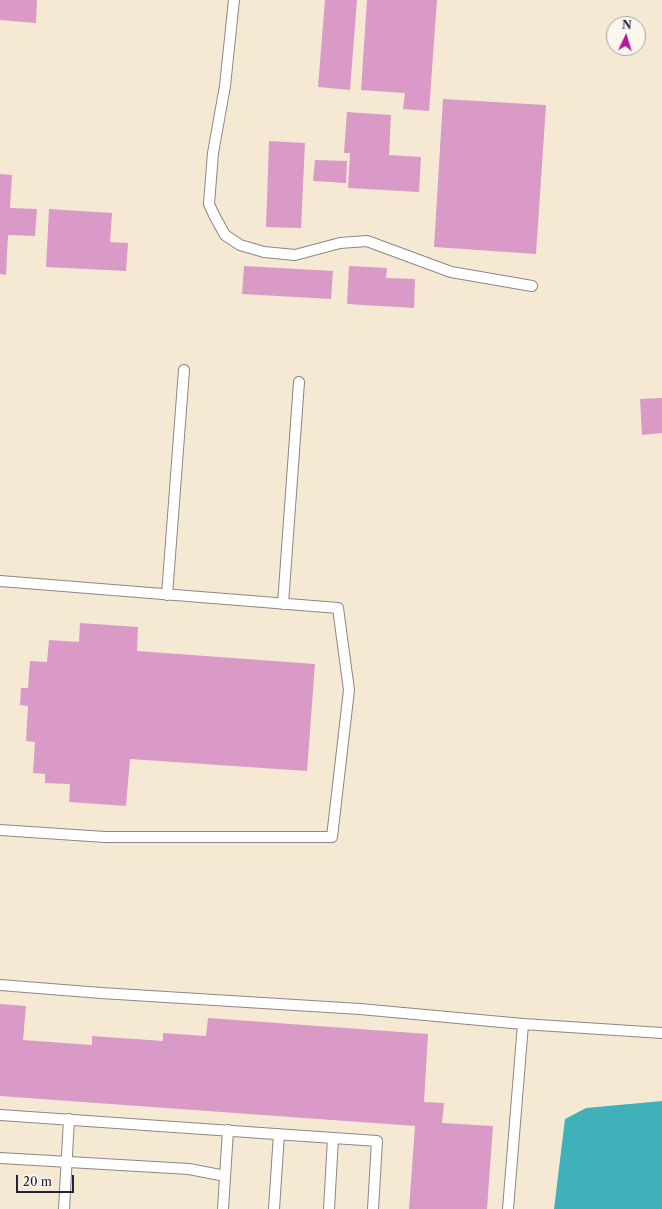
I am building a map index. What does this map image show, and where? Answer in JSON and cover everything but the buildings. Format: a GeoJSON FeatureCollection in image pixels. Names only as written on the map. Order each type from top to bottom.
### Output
{"type":"FeatureCollection","features":[{"type":"Feature","properties":{"kind":"lane"},"geometry":{"type":"LineString","coordinates":[[234,0],[225,86],[213,153],[209,204],[225,235],[240,245],[264,252],[294,255],[340,244],[367,241],[451,272],[532,286]]}},
{"type":"Feature","properties":{"kind":"lane"},"geometry":{"type":"LineString","coordinates":[[167,594],[184,370]]}},
{"type":"Feature","properties":{"kind":"lane"},"geometry":{"type":"LineString","coordinates":[[283,604],[299,382]]}},
{"type":"Feature","properties":{"kind":"lane"},"geometry":{"type":"LineString","coordinates":[[0,581],[338,608],[349,690],[332,837],[105,837],[0,830]]}},
{"type":"Feature","properties":{"kind":"lane"},"geometry":{"type":"LineString","coordinates":[[0,985],[101,993],[360,1009],[523,1024],[662,1033]]}},
{"type":"Feature","properties":{"kind":"lane"},"geometry":{"type":"LineString","coordinates":[[508,1209],[523,1024]]}},
{"type":"Feature","properties":{"kind":"lane"},"geometry":{"type":"LineString","coordinates":[[0,1115],[378,1141],[373,1209]]}},
{"type":"Feature","properties":{"kind":"lane"},"geometry":{"type":"LineString","coordinates":[[64,1209],[69,1119]]}},
{"type":"Feature","properties":{"kind":"lane"},"geometry":{"type":"LineString","coordinates":[[223,1209],[228,1130]]}},
{"type":"Feature","properties":{"kind":"lane"},"geometry":{"type":"LineString","coordinates":[[274,1209],[279,1134]]}},
{"type":"Feature","properties":{"kind":"lane"},"geometry":{"type":"LineString","coordinates":[[329,1209],[333,1138]]}},
{"type":"Feature","properties":{"kind":"lane"},"geometry":{"type":"LineString","coordinates":[[0,1158],[189,1169],[225,1176]]}},
{"type":"Feature","properties":{"kind":"water"},"geometry":{"type":"Polygon","coordinates":[[[662,1101],[662,1209],[554,1209],[565,1119],[586,1108],[662,1101]]]}}]}
